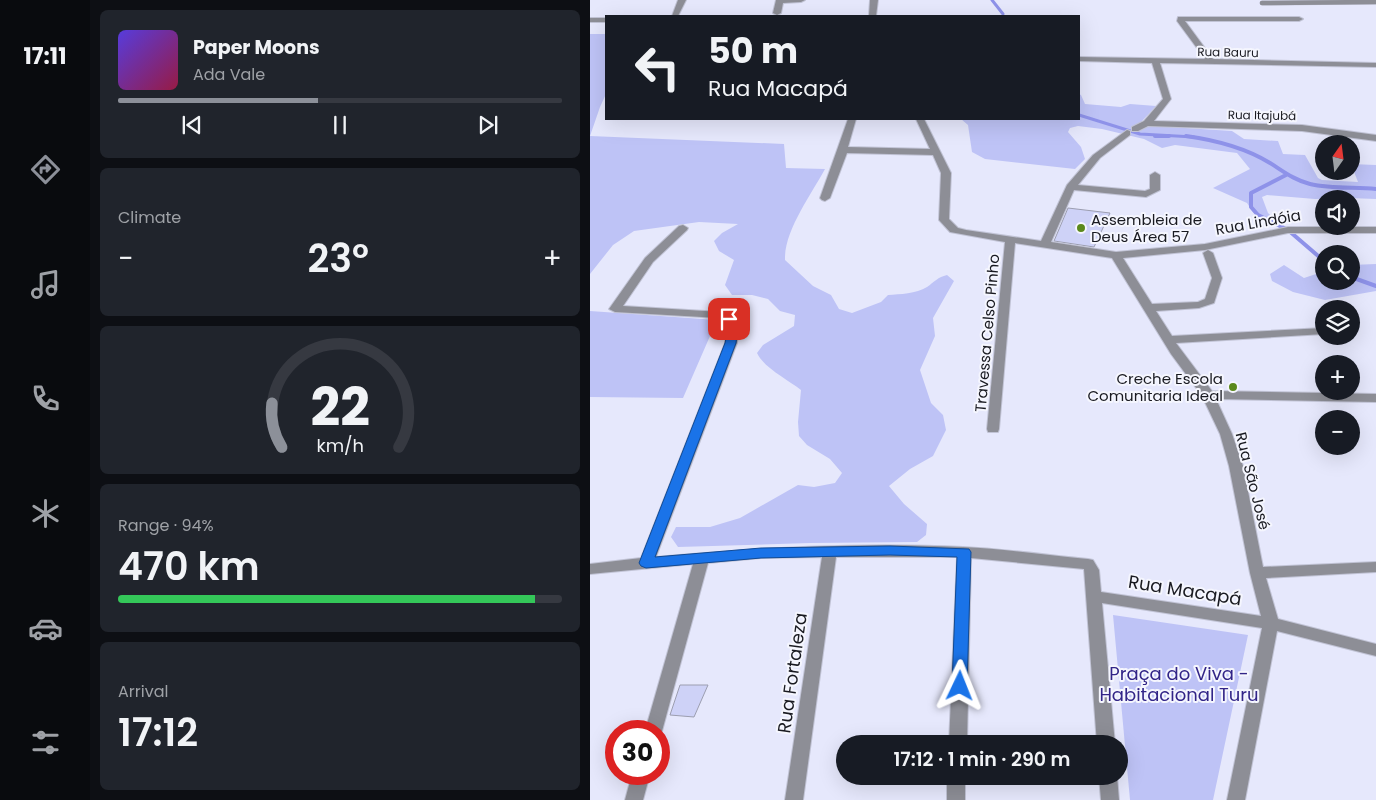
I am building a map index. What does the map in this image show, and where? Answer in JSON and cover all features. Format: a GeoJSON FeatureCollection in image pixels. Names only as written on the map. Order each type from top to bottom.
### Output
{"type":"FeatureCollection","features":[{"type":"Feature","properties":{"kind":"street"},"geometry":{"type":"LineString","coordinates":[[675,15],[682,0]]}},
{"type":"Feature","properties":{"kind":"street"},"geometry":{"type":"LineString","coordinates":[[777,12],[780,0],[801,0]]}},
{"type":"Feature","properties":{"kind":"street"},"geometry":{"type":"LineString","coordinates":[[873,15],[874,0]]}},
{"type":"Feature","properties":{"kind":"street"},"geometry":{"type":"LineString","coordinates":[[1212,63],[1180,21],[1181,19],[1299,19]]}},
{"type":"Feature","properties":{"kind":"street"},"geometry":{"type":"LineString","coordinates":[[590,20],[605,20]]}},
{"type":"Feature","properties":{"kind":"street","name":"Rua Bauru"},"geometry":{"type":"LineString","coordinates":[[1080,59],[1376,65]]}},
{"type":"Feature","properties":{"kind":"street"},"geometry":{"type":"LineString","coordinates":[[1045,244],[1062,201],[1082,170],[1096,156],[1130,131],[1147,123],[1167,98],[1156,62]]}},
{"type":"Feature","properties":{"kind":"street"},"geometry":{"type":"LineString","coordinates":[[825,198],[852,120]]}},
{"type":"Feature","properties":{"kind":"street","name":"Rua Lindóia"},"geometry":{"type":"LineString","coordinates":[[920,120],[946,173],[944,220],[948,225],[966,234],[1116,255],[1205,246],[1288,230],[1376,230]]}},
{"type":"Feature","properties":{"kind":"street","name":"Rua Itajubá"},"geometry":{"type":"LineString","coordinates":[[1147,123],[1302,128],[1376,138]]}},
{"type":"Feature","properties":{"kind":"street"},"geometry":{"type":"LineString","coordinates":[[843,150],[935,152]]}},
{"type":"Feature","properties":{"kind":"street"},"geometry":{"type":"LineString","coordinates":[[1070,187],[1146,194],[1155,190],[1156,175]]}},
{"type":"Feature","properties":{"kind":"street"},"geometry":{"type":"LineString","coordinates":[[646,563],[731,343],[732,334],[729,319],[721,316],[615,310],[649,260],[683,228]]}},
{"type":"Feature","properties":{"kind":"street","name":"Travessa Celso Pinho"},"geometry":{"type":"LineString","coordinates":[[993,429],[1010,240]]}},
{"type":"Feature","properties":{"kind":"street"},"geometry":{"type":"LineString","coordinates":[[1148,308],[1200,305],[1210,301],[1217,278],[1208,253]]}},
{"type":"Feature","properties":{"kind":"street","name":"Rua São José"},"geometry":{"type":"LineString","coordinates":[[1116,255],[1169,340],[1208,395],[1226,434],[1236,466],[1257,573],[1271,623]]}},
{"type":"Feature","properties":{"kind":"street"},"geometry":{"type":"LineString","coordinates":[[1169,340],[1315,332]]}},
{"type":"Feature","properties":{"kind":"street"},"geometry":{"type":"LineString","coordinates":[[1208,395],[1376,398]]}},
{"type":"Feature","properties":{"kind":"street"},"geometry":{"type":"LineString","coordinates":[[590,569],[761,553],[830,552],[964,552],[1088,564],[1092,570],[1105,735]]}},
{"type":"Feature","properties":{"kind":"street","name":"Rua Fortaleza"},"geometry":{"type":"LineString","coordinates":[[794,800],[830,552]]}},
{"type":"Feature","properties":{"kind":"street"},"geometry":{"type":"LineString","coordinates":[[958,735],[964,552]]}},
{"type":"Feature","properties":{"kind":"street"},"geometry":{"type":"LineString","coordinates":[[656,720],[702,559]]}},
{"type":"Feature","properties":{"kind":"street"},"geometry":{"type":"LineString","coordinates":[[1257,573],[1376,567]]}},
{"type":"Feature","properties":{"kind":"street","name":"Rua Macapá"},"geometry":{"type":"LineString","coordinates":[[1093,596],[1271,623],[1376,650]]}},
{"type":"Feature","properties":{"kind":"street"},"geometry":{"type":"LineString","coordinates":[[1236,800],[1271,623]]}},
{"type":"Feature","properties":{"kind":"street"},"geometry":{"type":"LineString","coordinates":[[634,800],[638,785]]}},
{"type":"Feature","properties":{"kind":"street"},"geometry":{"type":"LineString","coordinates":[[956,785],[956,800]]}},
{"type":"Feature","properties":{"kind":"street"},"geometry":{"type":"LineString","coordinates":[[1109,785],[1110,800]]}},
{"type":"Feature","properties":{"kind":"lane"},"geometry":{"type":"LineString","coordinates":[[1262,3],[1376,2]]}},
{"type":"Feature","properties":{"kind":"green space"},"geometry":{"type":"Polygon","coordinates":[[[590,34],[605,34],[605,96],[590,136],[590,34]]]}},
{"type":"Feature","properties":{"kind":"green space"},"geometry":{"type":"Polygon","coordinates":[[[1080,94],[1085,104],[1121,107],[1130,104],[1156,106],[1142,121],[1154,126],[1232,131],[1244,139],[1278,141],[1283,154],[1305,155],[1315,173],[1315,180],[1358,182],[1357,180],[1360,180],[1360,164],[1376,165],[1376,199],[1360,198],[1360,190],[1315,190],[1315,199],[1267,195],[1262,197],[1268,213],[1279,223],[1255,215],[1247,203],[1213,188],[1250,169],[1237,153],[1175,145],[1162,148],[1144,139],[1102,129],[1078,126],[1070,128],[1068,132],[1081,147],[1085,159],[1075,169],[985,159],[972,152],[968,125],[962,120],[1080,120],[1080,94]]]}},
{"type":"Feature","properties":{"kind":"green space"},"geometry":{"type":"Polygon","coordinates":[[[590,136],[784,144],[786,168],[825,169],[794,225],[789,237],[785,260],[813,286],[831,295],[839,309],[852,313],[881,302],[888,295],[923,289],[947,275],[954,281],[933,318],[935,336],[920,370],[931,403],[943,415],[946,430],[933,456],[910,469],[889,486],[904,504],[927,524],[926,535],[917,542],[678,547],[671,537],[676,527],[710,527],[740,518],[798,485],[814,487],[835,483],[842,473],[830,459],[807,445],[799,436],[798,422],[801,390],[765,364],[757,353],[763,345],[794,326],[795,315],[780,311],[768,299],[752,295],[732,295],[725,285],[734,260],[719,251],[714,241],[722,233],[738,224],[699,222],[634,231],[613,245],[590,274],[590,136]]]}},
{"type":"Feature","properties":{"kind":"green space"},"geometry":{"type":"Polygon","coordinates":[[[1376,264],[1376,291],[1325,300],[1293,292],[1272,281],[1270,274],[1284,265],[1304,278],[1315,274],[1315,290],[1360,290],[1360,265],[1376,264]]]}},
{"type":"Feature","properties":{"kind":"green space"},"geometry":{"type":"Polygon","coordinates":[[[590,311],[717,320],[683,398],[590,397],[590,311]]]}},
{"type":"Feature","properties":{"kind":"green space","name":"Praça do Viva - Habitacional Turu"},"geometry":{"type":"Polygon","coordinates":[[[1113,615],[1248,635],[1213,800],[1130,800],[1128,735],[1124,735],[1113,615]]]}},
{"type":"Feature","properties":{"kind":"building","name":"Assembleia de Deus Área 57"},"geometry":{"type":"Polygon","coordinates":[[[1068,208],[1110,213],[1094,247],[1054,241],[1068,208]]]}},
{"type":"Feature","properties":{"kind":"building"},"geometry":{"type":"Polygon","coordinates":[[[680,685],[708,685],[694,717],[670,715],[680,685]]]}},
{"type":"Feature","properties":{"kind":"waterway"},"geometry":{"type":"LineString","coordinates":[[992,0],[1003,14]]}},
{"type":"Feature","properties":{"kind":"waterway"},"geometry":{"type":"LineString","coordinates":[[1080,115],[1140,134],[1190,137]]}},
{"type":"Feature","properties":{"kind":"waterway"},"geometry":{"type":"LineString","coordinates":[[1155,136],[1169,136]]}},
{"type":"Feature","properties":{"kind":"waterway"},"geometry":{"type":"LineString","coordinates":[[1186,136],[1190,137]]}},
{"type":"Feature","properties":{"kind":"waterway"},"geometry":{"type":"LineString","coordinates":[[1190,137],[1240,148],[1260,157],[1294,178],[1310,184],[1376,189]]}},
{"type":"Feature","properties":{"kind":"waterway"},"geometry":{"type":"LineString","coordinates":[[1286,175],[1251,193],[1251,207],[1258,215],[1288,230],[1315,253]]}},
{"type":"Feature","properties":{"kind":"waterway"},"geometry":{"type":"LineString","coordinates":[[1360,280],[1376,286]]}},
{"type":"Feature","properties":{"kind":"place","name":"Assembleia de Deus Área 57"},"geometry":{"type":"Point","coordinates":[1081,228]}},
{"type":"Feature","properties":{"kind":"place","name":"Creche Escola Comunitaria Ideal"},"geometry":{"type":"Point","coordinates":[1233,387]}},
{"type":"Feature","properties":{"kind":"route"},"geometry":{"type":"LineString","coordinates":[[729,319],[732,334],[731,343],[646,563],[761,553],[964,552],[960,686]]}}]}
